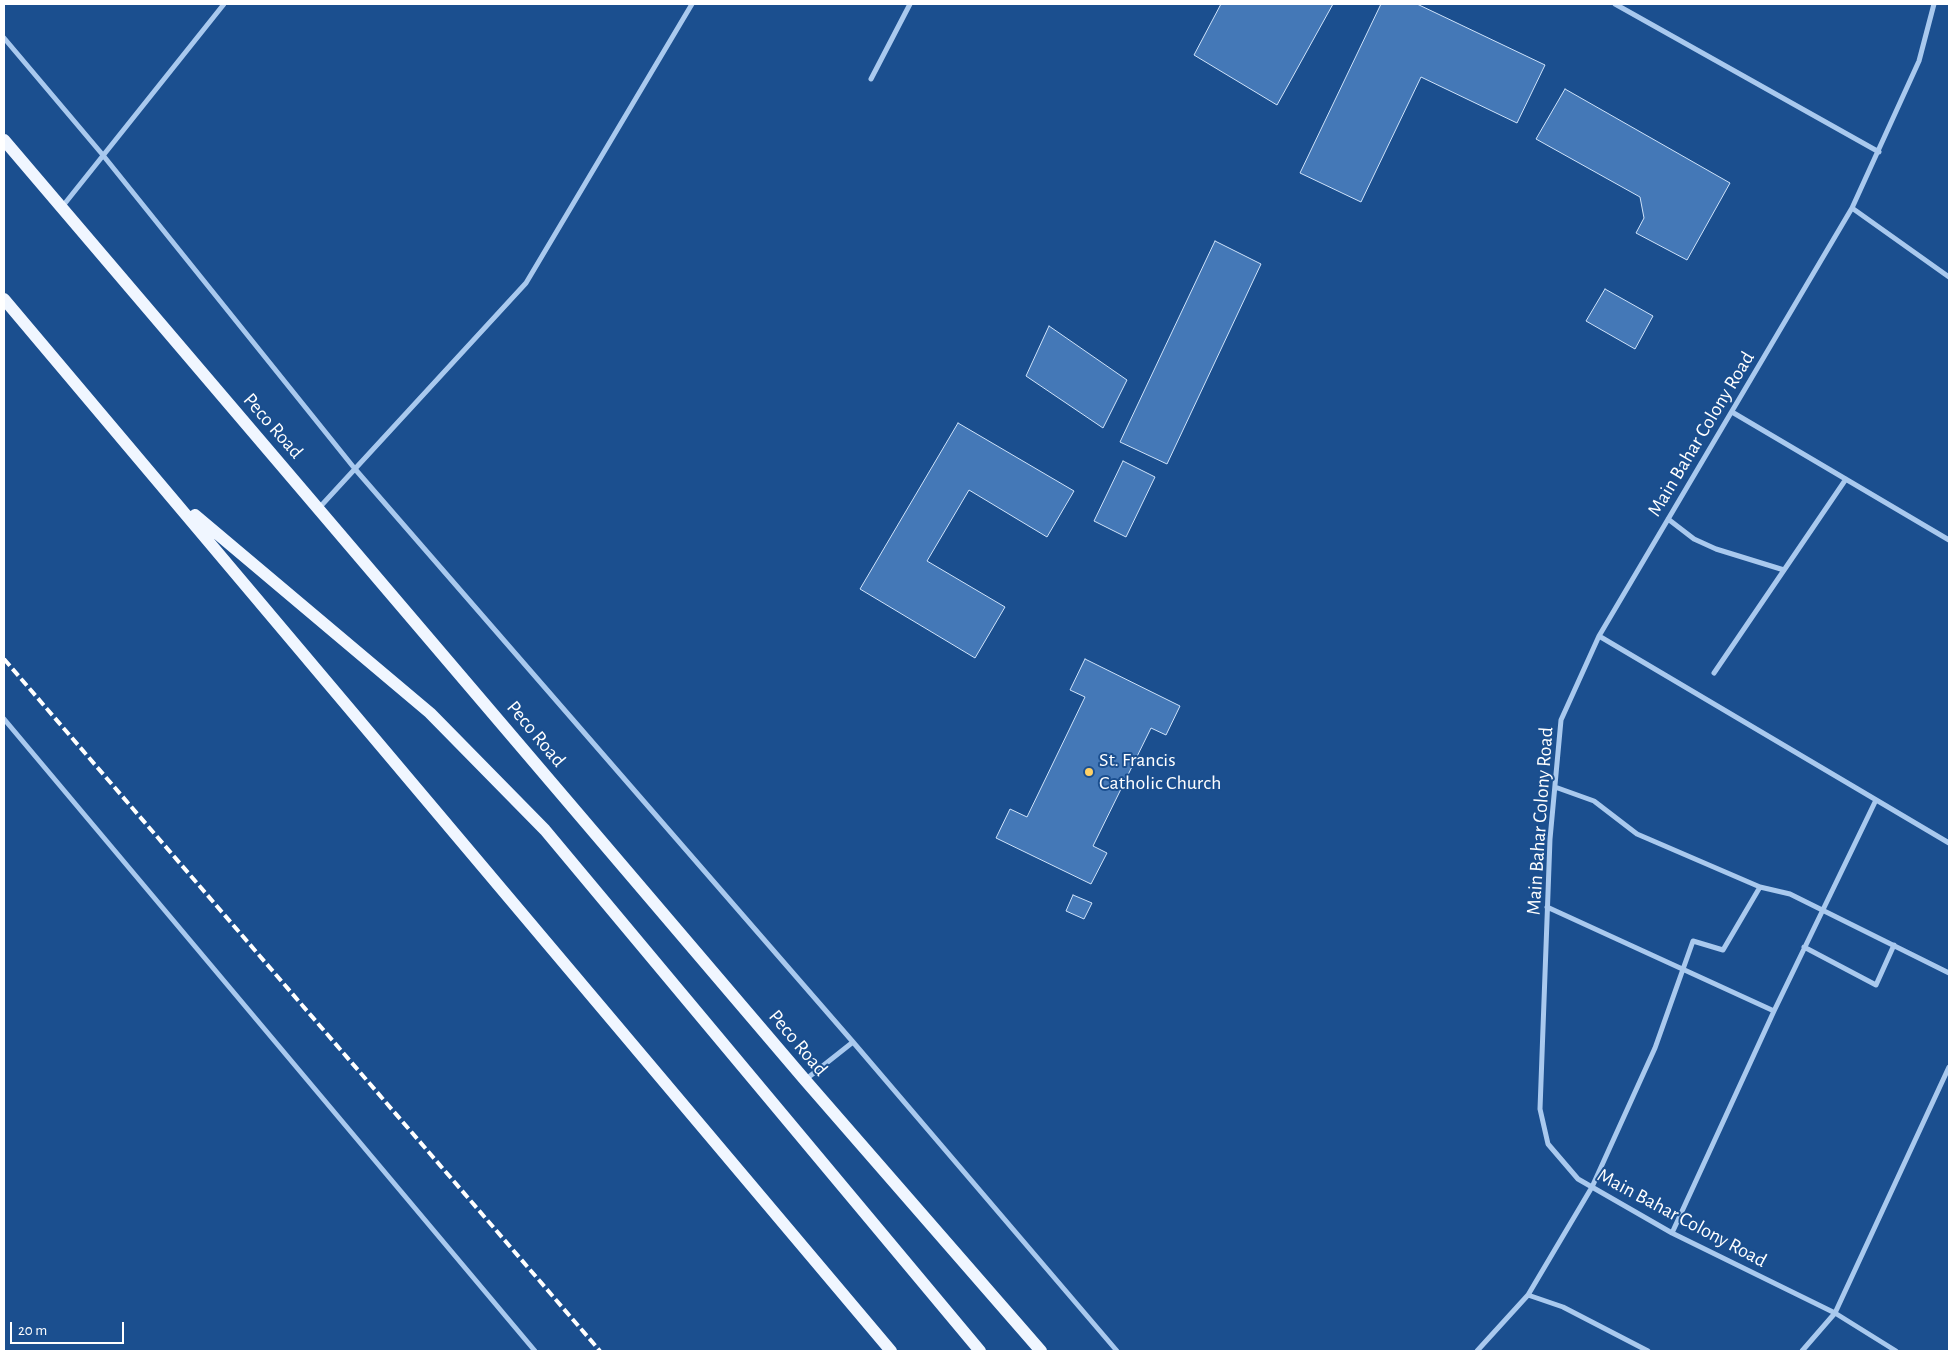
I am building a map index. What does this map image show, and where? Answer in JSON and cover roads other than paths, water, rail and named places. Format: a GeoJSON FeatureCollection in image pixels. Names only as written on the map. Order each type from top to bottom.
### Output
{"type":"FeatureCollection","features":[{"type":"Feature","properties":{"kind":"main road","name":"Peco Road"},"geometry":{"type":"LineString","coordinates":[[4,140],[805,1080],[1041,1351]]}},
{"type":"Feature","properties":{"kind":"main road"},"geometry":{"type":"LineString","coordinates":[[4,299],[168,491],[891,1351]]}},
{"type":"Feature","properties":{"kind":"main road"},"geometry":{"type":"LineString","coordinates":[[168,491],[430,713],[545,830],[980,1351]]}},
{"type":"Feature","properties":{"kind":"street"},"geometry":{"type":"LineString","coordinates":[[62,207],[102,154],[224,4]]}},
{"type":"Feature","properties":{"kind":"street"},"geometry":{"type":"LineString","coordinates":[[319,508],[526,283],[692,4]]}},
{"type":"Feature","properties":{"kind":"street"},"geometry":{"type":"LineString","coordinates":[[871,79],[910,4]]}},
{"type":"Feature","properties":{"kind":"street"},"geometry":{"type":"LineString","coordinates":[[1615,4],[1879,152]]}},
{"type":"Feature","properties":{"kind":"street","name":"Main Bahar Colony Road"},"geometry":{"type":"LineString","coordinates":[[1896,1351],[1835,1313],[1672,1233],[1578,1179],[1548,1144],[1540,1109],[1550,839],[1561,720],[1599,636],[1852,208],[1919,61],[1934,4]]}},
{"type":"Feature","properties":{"kind":"street"},"geometry":{"type":"LineString","coordinates":[[4,38],[102,154],[355,469],[853,1042],[1117,1351]]}},
{"type":"Feature","properties":{"kind":"street"},"geometry":{"type":"LineString","coordinates":[[1852,208],[1949,277]]}},
{"type":"Feature","properties":{"kind":"street"},"geometry":{"type":"LineString","coordinates":[[1732,412],[1949,540]]}},
{"type":"Feature","properties":{"kind":"street"},"geometry":{"type":"LineString","coordinates":[[1714,673],[1846,479]]}},
{"type":"Feature","properties":{"kind":"street"},"geometry":{"type":"LineString","coordinates":[[1668,519],[1694,539],[1716,549],[1784,570]]}},
{"type":"Feature","properties":{"kind":"street"},"geometry":{"type":"LineString","coordinates":[[1599,636],[1949,843]]}},
{"type":"Feature","properties":{"kind":"street"},"geometry":{"type":"LineString","coordinates":[[4,719],[535,1351]]}},
{"type":"Feature","properties":{"kind":"street"},"geometry":{"type":"LineString","coordinates":[[1555,787],[1594,801],[1637,834],[1760,887],[1790,894],[1949,973]]}},
{"type":"Feature","properties":{"kind":"street"},"geometry":{"type":"LineString","coordinates":[[1672,1233],[1804,947],[1876,800]]}},
{"type":"Feature","properties":{"kind":"street"},"geometry":{"type":"LineString","coordinates":[[1477,1351],[1528,1295],[1592,1187],[1655,1048],[1693,942],[1723,950],[1760,887]]}},
{"type":"Feature","properties":{"kind":"street"},"geometry":{"type":"LineString","coordinates":[[1547,907],[1774,1011]]}},
{"type":"Feature","properties":{"kind":"street"},"geometry":{"type":"LineString","coordinates":[[1804,947],[1876,985],[1894,945]]}},
{"type":"Feature","properties":{"kind":"street"},"geometry":{"type":"LineString","coordinates":[[805,1080],[853,1042]]}},
{"type":"Feature","properties":{"kind":"street"},"geometry":{"type":"LineString","coordinates":[[1802,1351],[1835,1313],[1949,1067]]}},
{"type":"Feature","properties":{"kind":"street"},"geometry":{"type":"LineString","coordinates":[[1528,1295],[1563,1307],[1648,1351]]}},
{"type":"Feature","properties":{"kind":"railway"},"geometry":{"type":"LineString","coordinates":[[4,659],[600,1351]]}},
{"type":"Feature","properties":{"kind":"place","name":"St. Francis Catholic Church"},"geometry":{"type":"Point","coordinates":[1089,772]}}]}
